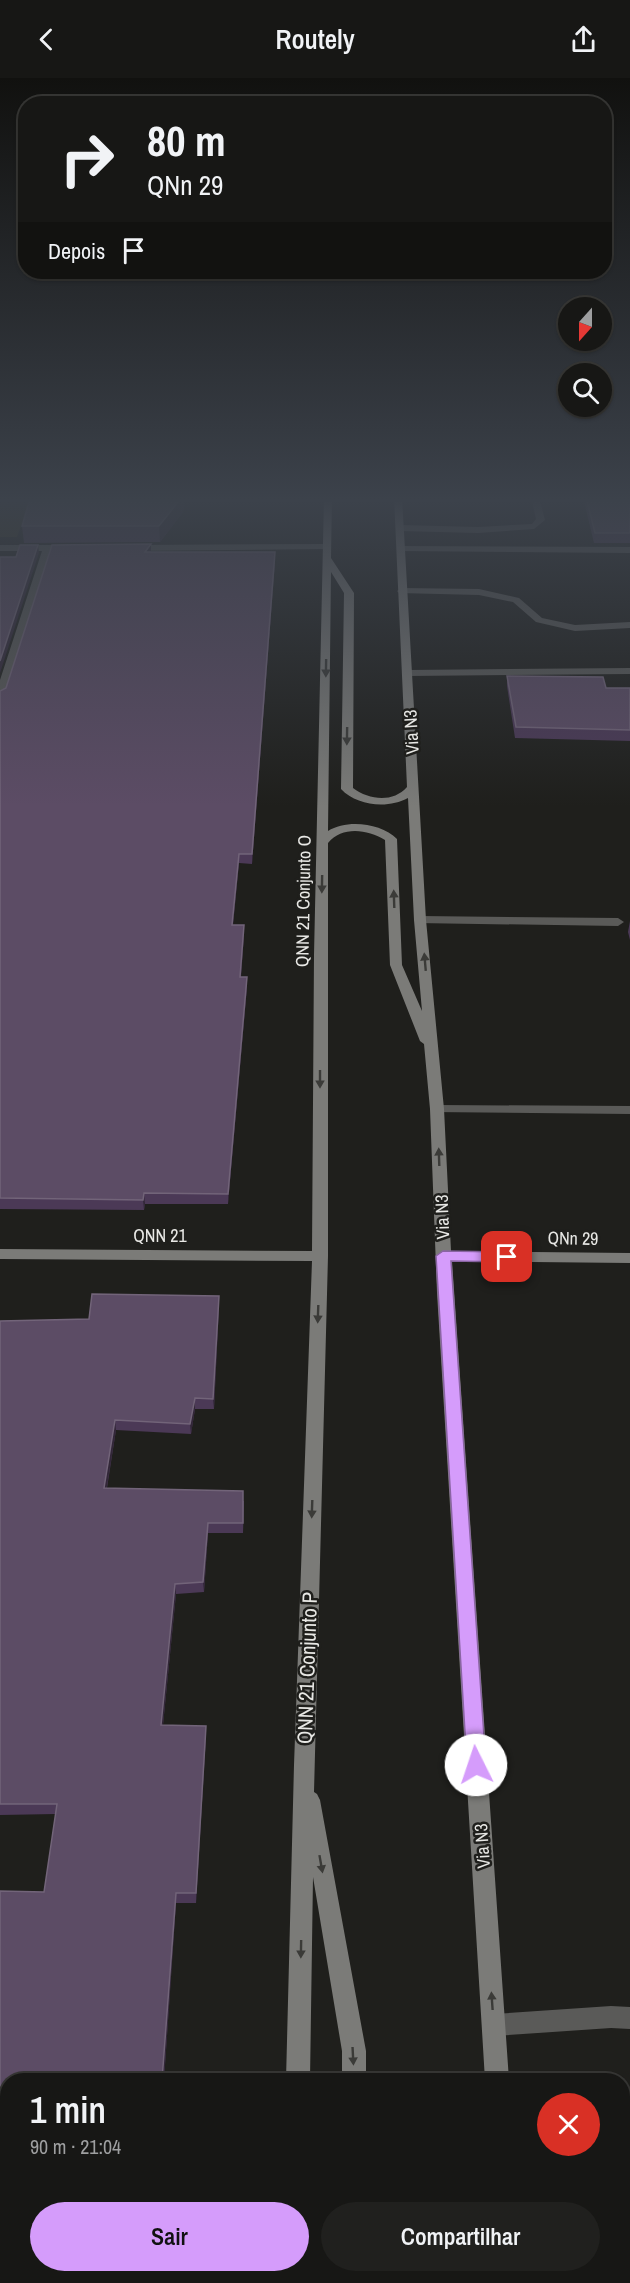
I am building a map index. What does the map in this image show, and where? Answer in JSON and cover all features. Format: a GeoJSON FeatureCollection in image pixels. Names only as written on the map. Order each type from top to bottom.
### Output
{"type":"FeatureCollection","features":[{"type":"Feature","properties":{"kind":"main road","name":"QNN 21 Conjunto O"},"geometry":{"type":"LineString","coordinates":[[320,1256],[322,843],[326,600]]}},
{"type":"Feature","properties":{"kind":"main road"},"geometry":{"type":"LineString","coordinates":[[349,600],[347,789],[362,798],[385,801],[405,796],[414,786]]}},
{"type":"Feature","properties":{"kind":"main road","name":"Via N3"},"geometry":{"type":"LineString","coordinates":[[403,600],[420,920],[437,1109],[443,1256],[497,2073]]}},
{"type":"Feature","properties":{"kind":"main road"},"geometry":{"type":"LineString","coordinates":[[322,843],[332,833],[350,828],[374,830],[391,839],[396,965],[433,1055]]}},
{"type":"Feature","properties":{"kind":"main road","name":"QNN 21"},"geometry":{"type":"LineString","coordinates":[[0,1254],[320,1256]]}},
{"type":"Feature","properties":{"kind":"main road","name":"QNN 21 Conjunto P"},"geometry":{"type":"LineString","coordinates":[[298,2073],[304,1765],[320,1256]]}},
{"type":"Feature","properties":{"kind":"main road","name":"QNn 29"},"geometry":{"type":"LineString","coordinates":[[443,1256],[630,1258]]}},
{"type":"Feature","properties":{"kind":"main road"},"geometry":{"type":"LineString","coordinates":[[304,1765],[354,2051],[354,2073]]}},
{"type":"Feature","properties":{"kind":"street"},"geometry":{"type":"LineString","coordinates":[[0,696],[31,600]]}},
{"type":"Feature","properties":{"kind":"street"},"geometry":{"type":"LineString","coordinates":[[516,600],[539,620],[575,628],[630,625]]}},
{"type":"Feature","properties":{"kind":"street"},"geometry":{"type":"LineString","coordinates":[[408,673],[630,671]]}},
{"type":"Feature","properties":{"kind":"street"},"geometry":{"type":"LineString","coordinates":[[420,920],[618,922]]}},
{"type":"Feature","properties":{"kind":"street"},"geometry":{"type":"LineString","coordinates":[[437,1109],[630,1110]]}},
{"type":"Feature","properties":{"kind":"street"},"geometry":{"type":"LineString","coordinates":[[494,2025],[610,2017],[630,2018]]}},
{"type":"Feature","properties":{"kind":"building"},"geometry":{"type":"Polygon","coordinates":[[[0,600],[20,600],[0,661],[0,600]]]}},
{"type":"Feature","properties":{"kind":"building"},"geometry":{"type":"Polygon","coordinates":[[[34,600],[271,600],[252,854],[239,854],[232,925],[244,925],[240,977],[247,977],[228,1194],[144,1193],[143,1200],[0,1198],[0,691],[6,688],[34,600]]]}},
{"type":"Feature","properties":{"kind":"building"},"geometry":{"type":"Polygon","coordinates":[[[507,676],[603,677],[606,688],[630,688],[630,730],[516,727],[507,676]]]}},
{"type":"Feature","properties":{"kind":"building"},"geometry":{"type":"Polygon","coordinates":[[[92,1294],[219,1296],[213,1399],[195,1398],[190,1424],[115,1420],[104,1488],[243,1491],[243,1523],[208,1523],[203,1582],[175,1584],[161,1725],[206,1726],[196,1893],[176,1893],[163,2073],[0,2073],[0,1891],[44,1892],[57,1804],[0,1804],[0,1321],[89,1319],[92,1294]]]}},
{"type":"Feature","properties":{"kind":"route"},"geometry":{"type":"LineString","coordinates":[[476,1765],[443,1256],[507,1257]]}}]}
